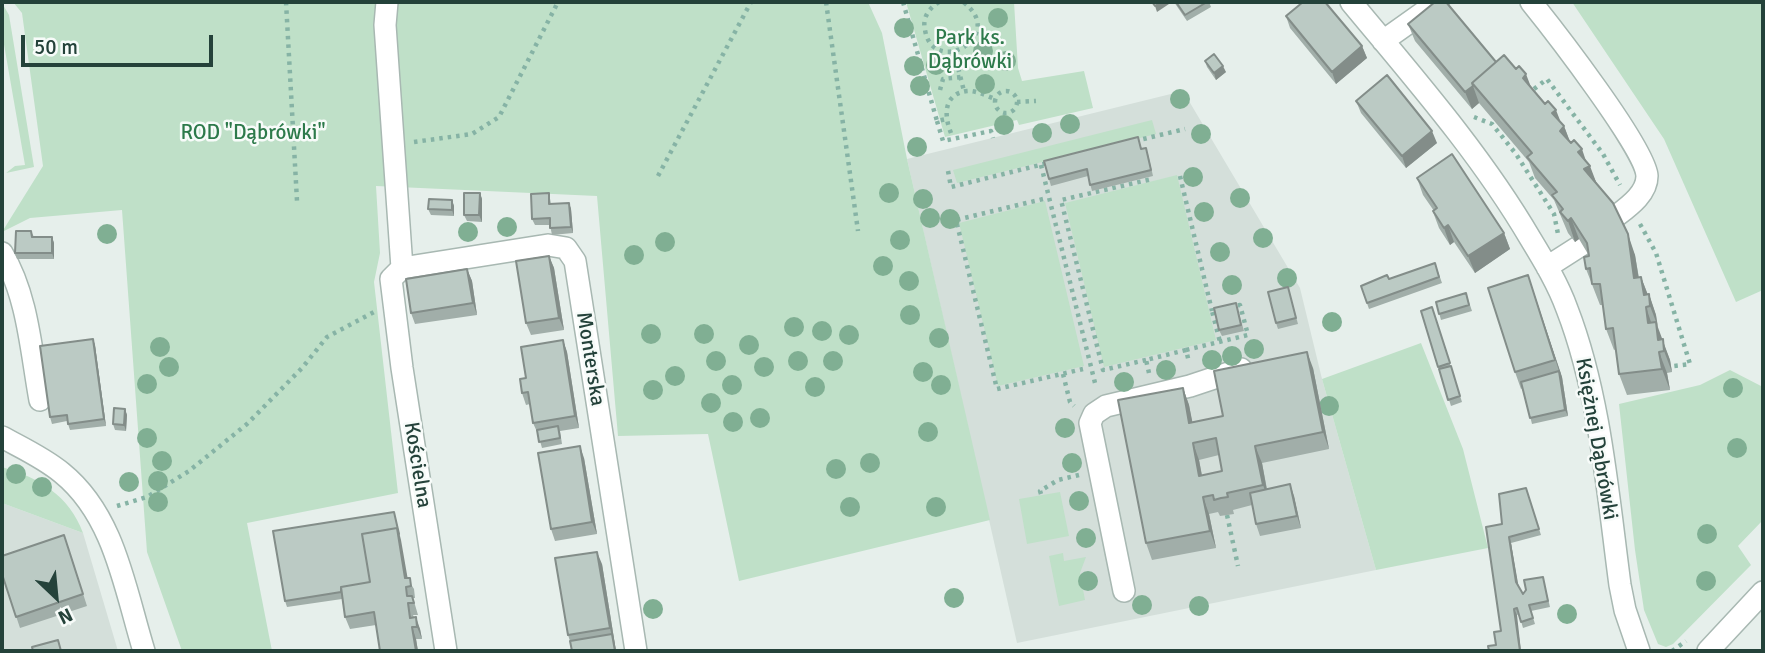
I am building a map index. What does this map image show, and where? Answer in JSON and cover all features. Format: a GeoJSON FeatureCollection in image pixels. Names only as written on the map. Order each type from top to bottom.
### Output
{"type":"FeatureCollection","features":[{"type":"Feature","properties":{"kind":"street","name":"Kościelna"},"geometry":{"type":"LineString","coordinates":[[387,2],[385,25],[394,145],[397,274],[394,304],[446,651]]}},
{"type":"Feature","properties":{"kind":"street","name":"Księżnej Dąbrówki"},"geometry":{"type":"LineString","coordinates":[[1351,2],[1463,138],[1502,192],[1547,267],[1568,310],[1591,390],[1625,610],[1640,651]]}},
{"type":"Feature","properties":{"kind":"street"},"geometry":{"type":"LineString","coordinates":[[1383,41],[1438,2]]}},
{"type":"Feature","properties":{"kind":"street"},"geometry":{"type":"LineString","coordinates":[[1531,2],[1592,83],[1644,165],[1646,184],[1641,193],[1615,217]]}},
{"type":"Feature","properties":{"kind":"street"},"geometry":{"type":"LineString","coordinates":[[1547,267],[1583,244]]}},
{"type":"Feature","properties":{"kind":"street","name":"Monterska"},"geometry":{"type":"LineString","coordinates":[[397,274],[548,245],[566,248],[575,261],[636,651]]}},
{"type":"Feature","properties":{"kind":"street"},"geometry":{"type":"LineString","coordinates":[[2,253],[9,264],[23,306],[40,400]]}},
{"type":"Feature","properties":{"kind":"street"},"geometry":{"type":"LineString","coordinates":[[1125,590],[1090,423],[1094,414],[1106,406],[1190,386],[1256,364]]}},
{"type":"Feature","properties":{"kind":"street"},"geometry":{"type":"LineString","coordinates":[[4,438],[60,471],[95,511],[114,549],[144,651]]}},
{"type":"Feature","properties":{"kind":"street"},"geometry":{"type":"LineString","coordinates":[[1708,651],[1763,592]]}},
{"type":"Feature","properties":{"kind":"path"},"geometry":{"type":"LineString","coordinates":[[286,2],[297,201]]}},
{"type":"Feature","properties":{"kind":"path"},"geometry":{"type":"LineString","coordinates":[[394,145],[472,134],[499,117],[558,2]]}},
{"type":"Feature","properties":{"kind":"path"},"geometry":{"type":"LineString","coordinates":[[657,176],[751,2]]}},
{"type":"Feature","properties":{"kind":"path"},"geometry":{"type":"LineString","coordinates":[[826,2],[858,230]]}},
{"type":"Feature","properties":{"kind":"path"},"geometry":{"type":"LineString","coordinates":[[903,2],[943,141],[991,131],[992,138]]}},
{"type":"Feature","properties":{"kind":"path"},"geometry":{"type":"LineString","coordinates":[[939,2],[932,6],[924,20],[927,37],[938,49],[954,52],[969,45],[977,30],[975,14],[966,2]]}},
{"type":"Feature","properties":{"kind":"path"},"geometry":{"type":"LineString","coordinates":[[954,52],[964,91]]}},
{"type":"Feature","properties":{"kind":"path"},"geometry":{"type":"LineString","coordinates":[[940,90],[943,79],[961,77]]}},
{"type":"Feature","properties":{"kind":"path"},"geometry":{"type":"LineString","coordinates":[[951,133],[946,119],[946,108],[951,100],[964,91],[995,99]]}},
{"type":"Feature","properties":{"kind":"path"},"geometry":{"type":"LineString","coordinates":[[1002,91],[1007,91],[1012,93],[1017,102],[1012,111],[1001,112],[995,99],[1002,91]]}},
{"type":"Feature","properties":{"kind":"path"},"geometry":{"type":"LineString","coordinates":[[1017,102],[1037,101]]}},
{"type":"Feature","properties":{"kind":"path"},"geometry":{"type":"LineString","coordinates":[[937,121],[946,119]]}},
{"type":"Feature","properties":{"kind":"path"},"geometry":{"type":"LineString","coordinates":[[1133,142],[1185,129]]}},
{"type":"Feature","properties":{"kind":"path"},"geometry":{"type":"LineString","coordinates":[[948,172],[951,187],[1054,162]]}},
{"type":"Feature","properties":{"kind":"path"},"geometry":{"type":"LineString","coordinates":[[1041,165],[1090,368],[1098,393],[1106,406]]}},
{"type":"Feature","properties":{"kind":"path"},"geometry":{"type":"LineString","coordinates":[[1180,176],[1220,342]]}},
{"type":"Feature","properties":{"kind":"path"},"geometry":{"type":"LineString","coordinates":[[1146,359],[1103,370],[1061,200],[1152,179]]}},
{"type":"Feature","properties":{"kind":"path"},"geometry":{"type":"LineString","coordinates":[[1043,199],[956,220],[998,389],[1083,369]]}},
{"type":"Feature","properties":{"kind":"path"},"geometry":{"type":"LineString","coordinates":[[112,508],[147,497],[189,471],[247,424],[302,368],[327,337],[361,317],[394,304]]}},
{"type":"Feature","properties":{"kind":"path"},"geometry":{"type":"LineString","coordinates":[[1186,350],[1248,335],[1240,305],[1231,307]]}},
{"type":"Feature","properties":{"kind":"path"},"geometry":{"type":"LineString","coordinates":[[1212,311],[1222,309]]}},
{"type":"Feature","properties":{"kind":"path"},"geometry":{"type":"LineString","coordinates":[[1041,494],[1040,491],[1058,480],[1101,470]]}},
{"type":"Feature","properties":{"kind":"path"},"geometry":{"type":"LineString","coordinates":[[1227,515],[1237,566]]}},
{"type":"Feature","properties":{"kind":"shaded area"},"geometry":{"type":"Polygon","coordinates":[[[1183,91],[1300,288],[1322,379],[1376,570],[1017,643],[907,159],[1183,91]]]}},
{"type":"Feature","properties":{"kind":"shaded area"},"geometry":{"type":"Polygon","coordinates":[[[2,503],[83,533],[118,651],[2,651],[2,503]]]}},
{"type":"Feature","properties":{"kind":"green space","name":"ROD \"Dąbrówki\""},"geometry":{"type":"Polygon","coordinates":[[[13,2],[868,2],[882,33],[907,159],[990,520],[739,581],[708,434],[618,436],[597,196],[376,186],[380,253],[374,282],[398,493],[247,523],[272,651],[182,651],[147,552],[122,210],[30,218],[2,232],[43,166],[22,13],[13,2]]]}},
{"type":"Feature","properties":{"kind":"green space","name":"Park ks. Dąbrówki"},"geometry":{"type":"Polygon","coordinates":[[[906,2],[1014,2],[1018,68],[1022,81],[1084,71],[1093,108],[1019,125],[1017,120],[945,137],[906,2]]]}},
{"type":"Feature","properties":{"kind":"green space"},"geometry":{"type":"Polygon","coordinates":[[[1572,2],[1763,2],[1763,290],[1736,302],[1664,139],[1572,2]]]}},
{"type":"Feature","properties":{"kind":"green space"},"geometry":{"type":"Polygon","coordinates":[[[2,3],[9,15],[34,167],[6,173],[15,166],[25,165],[2,33],[2,3]]]}},
{"type":"Feature","properties":{"kind":"green space"},"geometry":{"type":"Polygon","coordinates":[[[1152,120],[1156,134],[957,183],[953,170],[1152,120]]]}},
{"type":"Feature","properties":{"kind":"green space"},"geometry":{"type":"Polygon","coordinates":[[[1177,175],[1216,340],[1104,367],[1065,203],[1177,175]]]}},
{"type":"Feature","properties":{"kind":"green space"},"geometry":{"type":"Polygon","coordinates":[[[1045,201],[1084,366],[998,386],[959,223],[1045,201]]]}},
{"type":"Feature","properties":{"kind":"green space"},"geometry":{"type":"Polygon","coordinates":[[[1421,343],[1463,449],[1488,548],[1376,570],[1322,379],[1421,343]]]}},
{"type":"Feature","properties":{"kind":"green space"},"geometry":{"type":"Polygon","coordinates":[[[1730,370],[1761,386],[1763,393],[1763,520],[1738,546],[1751,565],[1673,644],[1666,647],[1658,644],[1644,610],[1619,404],[1700,385],[1730,370]]]}},
{"type":"Feature","properties":{"kind":"green space"},"geometry":{"type":"Polygon","coordinates":[[[2,467],[40,483],[61,498],[70,508],[83,533],[2,503],[2,467]]]}},
{"type":"Feature","properties":{"kind":"green space"},"geometry":{"type":"Polygon","coordinates":[[[1060,492],[1069,536],[1027,544],[1019,499],[1060,492]]]}},
{"type":"Feature","properties":{"kind":"green space"},"geometry":{"type":"Polygon","coordinates":[[[1063,553],[1064,561],[1086,557],[1080,573],[1085,600],[1059,606],[1049,556],[1063,553]]]}},
{"type":"Feature","properties":{"kind":"building"},"geometry":{"type":"Polygon","coordinates":[[[1176,2],[1207,2],[1185,15],[1176,2]]]}},
{"type":"Feature","properties":{"kind":"building"},"geometry":{"type":"Polygon","coordinates":[[[1303,2],[1325,2],[1362,46],[1332,72],[1286,16],[1303,2]]]}},
{"type":"Feature","properties":{"kind":"building"},"geometry":{"type":"Polygon","coordinates":[[[1435,2],[1446,2],[1496,62],[1465,92],[1408,24],[1435,2]]]}},
{"type":"Feature","properties":{"kind":"building"},"geometry":{"type":"Polygon","coordinates":[[[1214,54],[1223,66],[1214,73],[1205,61],[1214,54]]]}},
{"type":"Feature","properties":{"kind":"building"},"geometry":{"type":"Polygon","coordinates":[[[1504,55],[1516,69],[1519,66],[1526,74],[1523,78],[1545,104],[1548,101],[1556,110],[1552,113],[1564,126],[1560,131],[1571,143],[1574,140],[1582,149],[1578,152],[1590,166],[1584,169],[1613,203],[1628,234],[1634,278],[1641,277],[1644,295],[1649,294],[1650,306],[1646,307],[1648,323],[1656,322],[1658,340],[1663,339],[1664,351],[1659,352],[1662,369],[1619,374],[1613,328],[1606,329],[1600,284],[1592,284],[1590,268],[1586,269],[1584,257],[1589,256],[1587,243],[1571,218],[1568,221],[1560,212],[1563,209],[1552,195],[1557,192],[1527,157],[1532,153],[1472,83],[1504,55]]]}},
{"type":"Feature","properties":{"kind":"building"},"geometry":{"type":"Polygon","coordinates":[[[1387,75],[1432,131],[1402,156],[1356,101],[1387,75]]]}},
{"type":"Feature","properties":{"kind":"building"},"geometry":{"type":"Polygon","coordinates":[[[1138,137],[1141,149],[1146,148],[1151,170],[1090,185],[1087,169],[1049,179],[1044,161],[1138,137]]]}},
{"type":"Feature","properties":{"kind":"building"},"geometry":{"type":"Polygon","coordinates":[[[1452,154],[1504,233],[1468,256],[1448,225],[1444,228],[1433,211],[1437,208],[1417,178],[1452,154]]]}},
{"type":"Feature","properties":{"kind":"building"},"geometry":{"type":"Polygon","coordinates":[[[464,193],[480,193],[479,215],[464,215],[464,193]]]}},
{"type":"Feature","properties":{"kind":"building"},"geometry":{"type":"Polygon","coordinates":[[[549,193],[549,204],[569,203],[571,227],[550,228],[550,218],[532,219],[531,194],[549,193]]]}},
{"type":"Feature","properties":{"kind":"building"},"geometry":{"type":"Polygon","coordinates":[[[429,199],[452,200],[452,210],[428,209],[429,199]]]}},
{"type":"Feature","properties":{"kind":"building"},"geometry":{"type":"Polygon","coordinates":[[[16,231],[31,231],[32,237],[52,237],[52,253],[15,253],[16,231]]]}},
{"type":"Feature","properties":{"kind":"building"},"geometry":{"type":"Polygon","coordinates":[[[549,256],[559,318],[526,323],[516,261],[549,256]]]}},
{"type":"Feature","properties":{"kind":"building"},"geometry":{"type":"Polygon","coordinates":[[[1435,263],[1439,277],[1367,303],[1361,286],[1387,275],[1389,279],[1435,263]]]}},
{"type":"Feature","properties":{"kind":"building"},"geometry":{"type":"Polygon","coordinates":[[[467,269],[473,303],[411,313],[406,279],[467,269]]]}},
{"type":"Feature","properties":{"kind":"building"},"geometry":{"type":"Polygon","coordinates":[[[1528,275],[1555,360],[1515,372],[1488,288],[1528,275]]]}},
{"type":"Feature","properties":{"kind":"building"},"geometry":{"type":"Polygon","coordinates":[[[1288,287],[1296,318],[1276,323],[1268,292],[1288,287]]]}},
{"type":"Feature","properties":{"kind":"building"},"geometry":{"type":"Polygon","coordinates":[[[1466,293],[1469,305],[1439,314],[1436,302],[1466,293]]]}},
{"type":"Feature","properties":{"kind":"building"},"geometry":{"type":"Polygon","coordinates":[[[1236,303],[1241,325],[1219,330],[1214,308],[1236,303]]]}},
{"type":"Feature","properties":{"kind":"building"},"geometry":{"type":"Polygon","coordinates":[[[1432,307],[1450,363],[1438,367],[1421,311],[1432,307]]]}},
{"type":"Feature","properties":{"kind":"building"},"geometry":{"type":"Polygon","coordinates":[[[93,339],[104,419],[68,424],[67,415],[50,417],[40,346],[93,339]]]}},
{"type":"Feature","properties":{"kind":"building"},"geometry":{"type":"Polygon","coordinates":[[[563,340],[575,416],[533,423],[528,392],[522,393],[520,379],[526,378],[521,347],[563,340]]]}},
{"type":"Feature","properties":{"kind":"building"},"geometry":{"type":"Polygon","coordinates":[[[1307,352],[1323,432],[1255,446],[1263,485],[1227,493],[1228,497],[1214,500],[1213,495],[1203,497],[1210,531],[1146,543],[1118,400],[1183,388],[1189,423],[1223,416],[1214,371],[1307,352]],[[1216,438],[1193,443],[1199,476],[1222,471],[1216,438]]]}},
{"type":"Feature","properties":{"kind":"building"},"geometry":{"type":"Polygon","coordinates":[[[1451,366],[1460,396],[1448,400],[1439,369],[1451,366]]]}},
{"type":"Feature","properties":{"kind":"building"},"geometry":{"type":"Polygon","coordinates":[[[1559,371],[1565,410],[1530,418],[1521,382],[1559,371]]]}},
{"type":"Feature","properties":{"kind":"building"},"geometry":{"type":"Polygon","coordinates":[[[114,408],[125,409],[124,425],[113,424],[114,408]]]}},
{"type":"Feature","properties":{"kind":"building"},"geometry":{"type":"Polygon","coordinates":[[[558,426],[560,438],[539,442],[537,430],[558,426]]]}},
{"type":"Feature","properties":{"kind":"building"},"geometry":{"type":"Polygon","coordinates":[[[580,446],[592,522],[551,529],[538,453],[580,446]]]}},
{"type":"Feature","properties":{"kind":"building"},"geometry":{"type":"Polygon","coordinates":[[[1290,484],[1297,516],[1256,524],[1250,493],[1290,484]]]}},
{"type":"Feature","properties":{"kind":"building"},"geometry":{"type":"Polygon","coordinates":[[[1526,488],[1539,529],[1509,537],[1516,582],[1523,594],[1526,590],[1524,580],[1543,577],[1548,601],[1529,605],[1533,618],[1521,622],[1517,608],[1514,609],[1520,651],[1489,651],[1488,646],[1496,645],[1494,632],[1501,631],[1486,527],[1502,524],[1499,494],[1526,488]]]}},
{"type":"Feature","properties":{"kind":"building"},"geometry":{"type":"Polygon","coordinates":[[[394,512],[399,534],[397,528],[362,534],[370,582],[341,587],[341,592],[285,601],[273,531],[394,512]]]}},
{"type":"Feature","properties":{"kind":"building"},"geometry":{"type":"Polygon","coordinates":[[[397,528],[405,578],[410,578],[411,586],[406,587],[407,596],[412,596],[414,603],[408,603],[410,618],[416,617],[417,627],[412,627],[416,651],[380,651],[374,612],[345,617],[341,587],[370,582],[362,534],[397,528]]]}},
{"type":"Feature","properties":{"kind":"building"},"geometry":{"type":"Polygon","coordinates":[[[64,535],[83,594],[16,617],[2,574],[2,556],[64,535]]]}},
{"type":"Feature","properties":{"kind":"building"},"geometry":{"type":"Polygon","coordinates":[[[597,552],[610,628],[568,635],[555,558],[597,552]]]}},
{"type":"Feature","properties":{"kind":"building"},"geometry":{"type":"Polygon","coordinates":[[[612,634],[615,651],[572,651],[570,641],[612,634]]]}},
{"type":"Feature","properties":{"kind":"building"},"geometry":{"type":"Polygon","coordinates":[[[58,640],[61,651],[33,651],[32,647],[58,640]]]}}]}
